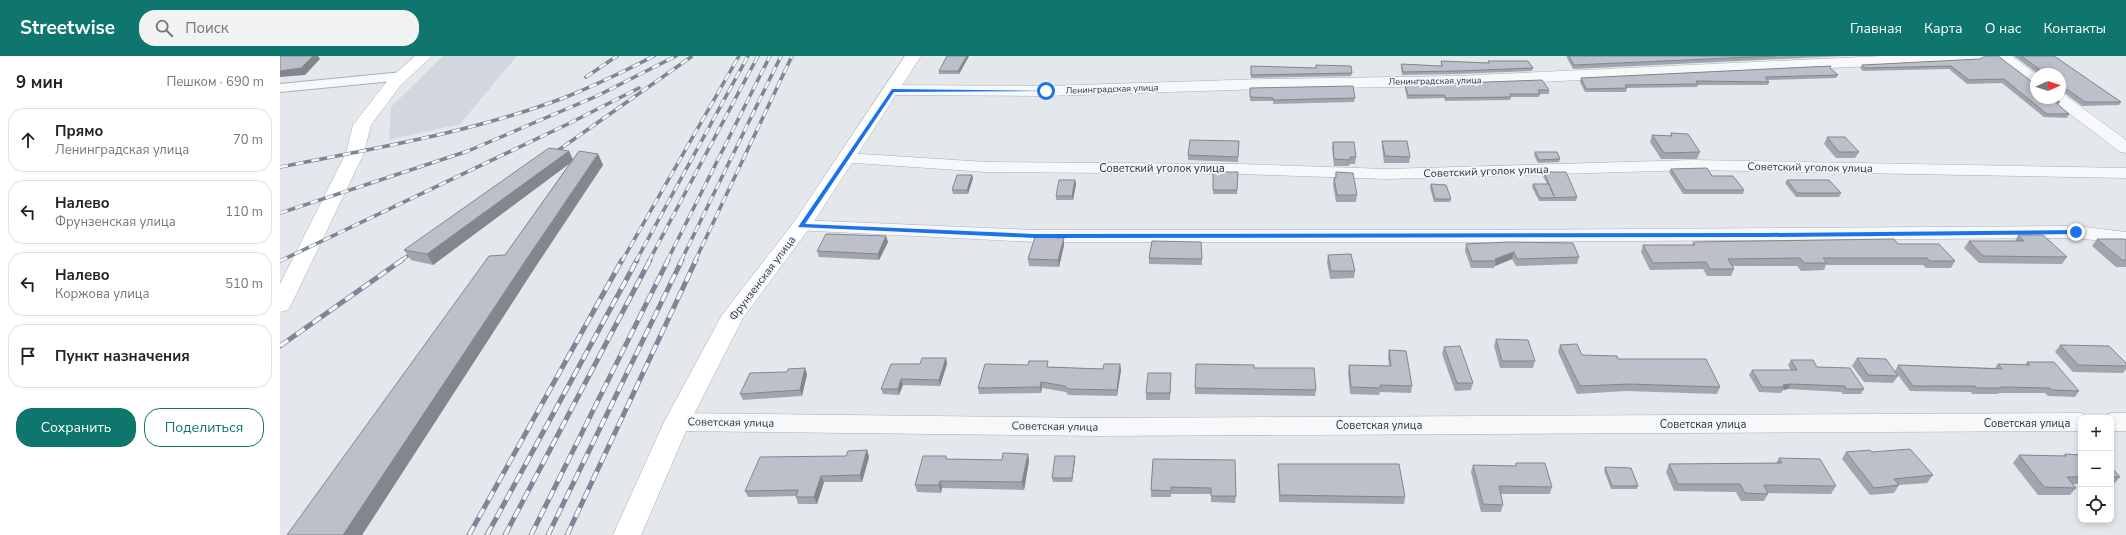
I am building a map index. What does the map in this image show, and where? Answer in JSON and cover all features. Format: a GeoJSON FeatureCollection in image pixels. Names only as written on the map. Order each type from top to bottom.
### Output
{"type":"FeatureCollection","features":[{"type":"Feature","properties":{"kind":"street"},"geometry":{"type":"LineString","coordinates":[[280,305],[336,194],[355,152],[362,125],[394,84],[424,56]]}},
{"type":"Feature","properties":{"kind":"street","name":"Фрунзенская улица"},"geometry":{"type":"LineString","coordinates":[[626,535],[677,422],[733,315],[801,226],[913,56]]}},
{"type":"Feature","properties":{"kind":"street","name":"Ленинградская улица"},"geometry":{"type":"LineString","coordinates":[[892,90],[1046,91],[1264,84],[1456,81],[1978,56]]}},
{"type":"Feature","properties":{"kind":"street"},"geometry":{"type":"LineString","coordinates":[[2002,56],[2030,77]]}},
{"type":"Feature","properties":{"kind":"street"},"geometry":{"type":"LineString","coordinates":[[2066,103],[2126,148]]}},
{"type":"Feature","properties":{"kind":"street","name":"Советский уголок улица"},"geometry":{"type":"LineString","coordinates":[[846,158],[986,167],[1240,169],[1386,174],[1692,165],[2126,173]]}},
{"type":"Feature","properties":{"kind":"street"},"geometry":{"type":"LineString","coordinates":[[801,226],[1035,236],[1500,236],[2076,232],[2126,238]]}},
{"type":"Feature","properties":{"kind":"street","name":"Советская улица"},"geometry":{"type":"LineString","coordinates":[[677,422],[1098,427],[2078,422]]}},
{"type":"Feature","properties":{"kind":"street"},"geometry":{"type":"LineString","coordinates":[[2114,422],[2126,422]]}},
{"type":"Feature","properties":{"kind":"lane"},"geometry":{"type":"LineString","coordinates":[[280,88],[402,76]]}},
{"type":"Feature","properties":{"kind":"shaded area"},"geometry":{"type":"Polygon","coordinates":[[[443,56],[517,56],[460,124],[389,140],[391,107],[443,56]]]}},
{"type":"Feature","properties":{"kind":"building"},"geometry":{"type":"Polygon","coordinates":[[[280,56],[313,56],[301,68],[280,71],[280,56]]]}},
{"type":"Feature","properties":{"kind":"building"},"geometry":{"type":"Polygon","coordinates":[[[947,56],[967,56],[958,71],[939,71],[947,56]]]}},
{"type":"Feature","properties":{"kind":"building"},"geometry":{"type":"Polygon","coordinates":[[[1569,56],[1775,56],[1574,65],[1569,56]]]}},
{"type":"Feature","properties":{"kind":"building"},"geometry":{"type":"Polygon","coordinates":[[[1985,56],[1998,56],[2030,80],[2030,100],[2004,79],[1969,80],[1951,66],[1865,68],[1862,65],[1980,59],[1985,56]]]}},
{"type":"Feature","properties":{"kind":"building"},"geometry":{"type":"Polygon","coordinates":[[[2021,56],[2054,56],[2121,102],[2085,102],[2066,89],[2066,68],[2038,68],[2021,56]]]}},
{"type":"Feature","properties":{"kind":"building"},"geometry":{"type":"Polygon","coordinates":[[[1441,61],[1489,63],[1488,61],[1528,61],[1533,68],[1403,72],[1401,64],[1442,66],[1441,61]]]}},
{"type":"Feature","properties":{"kind":"building"},"geometry":{"type":"Polygon","coordinates":[[[1316,65],[1351,66],[1352,73],[1251,75],[1251,66],[1316,68],[1316,65]]]}},
{"type":"Feature","properties":{"kind":"building"},"geometry":{"type":"Polygon","coordinates":[[[1831,66],[1830,68],[1838,75],[1765,77],[1769,82],[1696,81],[1698,84],[1625,85],[1627,88],[1586,89],[1581,78],[1831,66]]]}},
{"type":"Feature","properties":{"kind":"building"},"geometry":{"type":"Polygon","coordinates":[[[1542,80],[1549,90],[1538,90],[1540,94],[1510,94],[1511,97],[1446,98],[1444,95],[1408,95],[1405,85],[1542,80]]]}},
{"type":"Feature","properties":{"kind":"building"},"geometry":{"type":"Polygon","coordinates":[[[1353,86],[1355,98],[1273,100],[1273,98],[1250,97],[1250,88],[1353,86]]]}},
{"type":"Feature","properties":{"kind":"building"},"geometry":{"type":"Polygon","coordinates":[[[2035,104],[2057,104],[2069,114],[2047,114],[2035,104]]]}},
{"type":"Feature","properties":{"kind":"building"},"geometry":{"type":"Polygon","coordinates":[[[1671,133],[1688,134],[1700,152],[1664,153],[1652,135],[1672,136],[1671,133]]]}},
{"type":"Feature","properties":{"kind":"building"},"geometry":{"type":"Polygon","coordinates":[[[1827,137],[1845,137],[1859,152],[1839,152],[1827,137]]]}},
{"type":"Feature","properties":{"kind":"building"},"geometry":{"type":"Polygon","coordinates":[[[1190,140],[1239,141],[1238,157],[1188,155],[1190,140]]]}},
{"type":"Feature","properties":{"kind":"building"},"geometry":{"type":"Polygon","coordinates":[[[1382,141],[1407,141],[1410,157],[1385,156],[1382,141]]]}},
{"type":"Feature","properties":{"kind":"building"},"geometry":{"type":"Polygon","coordinates":[[[1333,142],[1354,142],[1356,157],[1350,157],[1350,160],[1334,159],[1333,142]]]}},
{"type":"Feature","properties":{"kind":"building"},"geometry":{"type":"Polygon","coordinates":[[[549,148],[569,151],[427,254],[404,250],[549,148]]]}},
{"type":"Feature","properties":{"kind":"building"},"geometry":{"type":"Polygon","coordinates":[[[579,151],[598,154],[343,535],[287,535],[489,256],[505,255],[579,151]]]}},
{"type":"Feature","properties":{"kind":"building"},"geometry":{"type":"Polygon","coordinates":[[[1535,152],[1557,152],[1560,159],[1539,160],[1535,152]]]}},
{"type":"Feature","properties":{"kind":"building"},"geometry":{"type":"Polygon","coordinates":[[[1707,168],[1712,176],[1733,176],[1744,190],[1685,190],[1671,169],[1707,168]]]}},
{"type":"Feature","properties":{"kind":"building"},"geometry":{"type":"Polygon","coordinates":[[[1213,172],[1238,172],[1237,190],[1213,190],[1213,172]]]}},
{"type":"Feature","properties":{"kind":"building"},"geometry":{"type":"Polygon","coordinates":[[[1336,172],[1353,173],[1357,195],[1337,195],[1334,178],[1336,178],[1336,172]]]}},
{"type":"Feature","properties":{"kind":"building"},"geometry":{"type":"Polygon","coordinates":[[[1544,172],[1566,172],[1577,197],[1540,198],[1533,184],[1549,184],[1544,172]]]}},
{"type":"Feature","properties":{"kind":"building"},"geometry":{"type":"Polygon","coordinates":[[[957,175],[972,175],[967,190],[952,190],[957,175]]]}},
{"type":"Feature","properties":{"kind":"building"},"geometry":{"type":"Polygon","coordinates":[[[1059,180],[1075,180],[1072,196],[1056,196],[1059,180]]]}},
{"type":"Feature","properties":{"kind":"building"},"geometry":{"type":"Polygon","coordinates":[[[1787,180],[1829,180],[1841,193],[1797,193],[1787,180]]]}},
{"type":"Feature","properties":{"kind":"building"},"geometry":{"type":"Polygon","coordinates":[[[1431,184],[1446,185],[1451,199],[1435,199],[1431,184]]]}},
{"type":"Feature","properties":{"kind":"building"},"geometry":{"type":"Polygon","coordinates":[[[826,234],[886,236],[878,254],[817,251],[826,234]]]}},
{"type":"Feature","properties":{"kind":"building"},"geometry":{"type":"Polygon","coordinates":[[[2018,235],[2043,235],[2067,257],[1983,256],[1969,241],[2024,241],[2018,235]]]}},
{"type":"Feature","properties":{"kind":"building"},"geometry":{"type":"Polygon","coordinates":[[[1035,237],[1064,238],[1058,260],[1028,259],[1035,237]]]}},
{"type":"Feature","properties":{"kind":"building"},"geometry":{"type":"Polygon","coordinates":[[[1894,239],[1898,244],[1939,244],[1955,261],[1930,261],[1927,258],[1823,258],[1827,263],[1804,263],[1800,258],[1728,259],[1734,269],[1710,269],[1706,262],[1653,263],[1643,245],[1695,245],[1693,242],[1894,239]]]}},
{"type":"Feature","properties":{"kind":"building"},"geometry":{"type":"Polygon","coordinates":[[[2097,239],[2125,239],[2126,260],[2122,260],[2097,239]]]}},
{"type":"Feature","properties":{"kind":"building"},"geometry":{"type":"Polygon","coordinates":[[[1152,241],[1201,242],[1202,259],[1149,258],[1152,241]]]}},
{"type":"Feature","properties":{"kind":"building"},"geometry":{"type":"Polygon","coordinates":[[[1509,242],[1573,243],[1579,257],[1517,259],[1514,252],[1495,259],[1496,261],[1472,261],[1466,244],[1509,242]]]}},
{"type":"Feature","properties":{"kind":"building"},"geometry":{"type":"Polygon","coordinates":[[[1351,254],[1355,271],[1331,271],[1328,255],[1351,254]]]}},
{"type":"Feature","properties":{"kind":"building"},"geometry":{"type":"Polygon","coordinates":[[[1496,339],[1528,340],[1535,361],[1502,361],[1496,339]]]}},
{"type":"Feature","properties":{"kind":"building"},"geometry":{"type":"Polygon","coordinates":[[[1577,344],[1582,355],[1617,356],[1618,359],[1706,359],[1720,387],[1629,384],[1580,386],[1560,345],[1577,344]]]}},
{"type":"Feature","properties":{"kind":"building"},"geometry":{"type":"Polygon","coordinates":[[[2060,345],[2109,346],[2126,363],[2126,366],[2078,365],[2060,345]]]}},
{"type":"Feature","properties":{"kind":"building"},"geometry":{"type":"Polygon","coordinates":[[[1460,346],[1473,383],[1457,383],[1444,347],[1460,346]]]}},
{"type":"Feature","properties":{"kind":"building"},"geometry":{"type":"Polygon","coordinates":[[[1389,350],[1406,351],[1412,386],[1380,385],[1380,388],[1351,387],[1349,365],[1391,366],[1389,350]]]}},
{"type":"Feature","properties":{"kind":"building"},"geometry":{"type":"Polygon","coordinates":[[[922,358],[946,358],[939,380],[901,379],[898,389],[881,389],[891,364],[920,364],[922,358]]]}},
{"type":"Feature","properties":{"kind":"building"},"geometry":{"type":"Polygon","coordinates":[[[1857,358],[1886,359],[1898,376],[1868,375],[1857,358]]]}},
{"type":"Feature","properties":{"kind":"building"},"geometry":{"type":"Polygon","coordinates":[[[1791,360],[1813,360],[1817,367],[1850,368],[1864,389],[1846,389],[1845,386],[1790,384],[1783,385],[1784,387],[1762,387],[1752,370],[1797,370],[1791,360]]]}},
{"type":"Feature","properties":{"kind":"building"},"geometry":{"type":"Polygon","coordinates":[[[1029,361],[1048,361],[1047,367],[1103,369],[1104,364],[1120,364],[1117,390],[1068,389],[1065,386],[1041,382],[1040,387],[978,388],[985,364],[1028,365],[1029,361]]]}},
{"type":"Feature","properties":{"kind":"building"},"geometry":{"type":"Polygon","coordinates":[[[2027,362],[2054,362],[2079,391],[2052,390],[2050,388],[1913,386],[1898,365],[2002,369],[1998,364],[2030,365],[2027,362]]]}},
{"type":"Feature","properties":{"kind":"building"},"geometry":{"type":"Polygon","coordinates":[[[1196,364],[1254,365],[1254,368],[1314,368],[1316,390],[1195,388],[1196,364]]]}},
{"type":"Feature","properties":{"kind":"building"},"geometry":{"type":"Polygon","coordinates":[[[805,368],[800,390],[740,394],[750,373],[787,372],[788,369],[805,368]]]}},
{"type":"Feature","properties":{"kind":"building"},"geometry":{"type":"Polygon","coordinates":[[[1148,373],[1171,373],[1170,393],[1146,393],[1148,373]]]}},
{"type":"Feature","properties":{"kind":"building"},"geometry":{"type":"Polygon","coordinates":[[[1910,449],[1933,475],[1894,479],[1899,485],[1874,488],[1846,452],[1870,450],[1872,452],[1910,449]]]}},
{"type":"Feature","properties":{"kind":"building"},"geometry":{"type":"Polygon","coordinates":[[[867,450],[860,475],[821,476],[814,497],[796,497],[798,490],[745,491],[760,457],[846,456],[848,451],[867,450]]]}},
{"type":"Feature","properties":{"kind":"building"},"geometry":{"type":"Polygon","coordinates":[[[1003,453],[1028,454],[1022,482],[940,481],[939,485],[915,485],[923,456],[946,456],[946,459],[1002,460],[1003,453]]]}},
{"type":"Feature","properties":{"kind":"building"},"geometry":{"type":"Polygon","coordinates":[[[2065,454],[2078,455],[2078,477],[2067,477],[2076,488],[2044,487],[2019,455],[2066,456],[2065,454]]]}},
{"type":"Feature","properties":{"kind":"building"},"geometry":{"type":"Polygon","coordinates":[[[1055,456],[1075,456],[1072,478],[1052,478],[1055,456]]]}},
{"type":"Feature","properties":{"kind":"building"},"geometry":{"type":"Polygon","coordinates":[[[1779,458],[1820,459],[1836,486],[1764,485],[1768,494],[1745,493],[1740,484],[1678,484],[1669,464],[1782,463],[1779,458]]]}},
{"type":"Feature","properties":{"kind":"building"},"geometry":{"type":"Polygon","coordinates":[[[1153,459],[1235,460],[1236,496],[1211,496],[1211,488],[1171,487],[1171,491],[1151,490],[1153,459]]]}},
{"type":"Feature","properties":{"kind":"building"},"geometry":{"type":"Polygon","coordinates":[[[1516,463],[1545,463],[1552,487],[1499,486],[1503,505],[1483,504],[1473,465],[1516,466],[1516,463]]]}},
{"type":"Feature","properties":{"kind":"building"},"geometry":{"type":"Polygon","coordinates":[[[1278,464],[1399,464],[1405,497],[1280,495],[1278,464]]]}},
{"type":"Feature","properties":{"kind":"building"},"geometry":{"type":"Polygon","coordinates":[[[1605,467],[1631,468],[1638,486],[1612,486],[1605,467]]]}},
{"type":"Feature","properties":{"kind":"building"},"geometry":{"type":"Polygon","coordinates":[[[2114,470],[2120,477],[2114,477],[2114,470]]]}},
{"type":"Feature","properties":{"kind":"railway"},"geometry":{"type":"LineString","coordinates":[[586,77],[617,56]]}},
{"type":"Feature","properties":{"kind":"railway"},"geometry":{"type":"LineString","coordinates":[[280,167],[388,146],[460,130],[496,120],[566,97],[610,78],[654,56]]}},
{"type":"Feature","properties":{"kind":"railway"},"geometry":{"type":"LineString","coordinates":[[280,213],[468,151],[597,96],[676,56]]}},
{"type":"Feature","properties":{"kind":"railway"},"geometry":{"type":"LineString","coordinates":[[622,261],[739,56]]}},
{"type":"Feature","properties":{"kind":"railway"},"geometry":{"type":"LineString","coordinates":[[636,261],[748,56]]}},
{"type":"Feature","properties":{"kind":"railway"},"geometry":{"type":"LineString","coordinates":[[649,261],[758,56]]}},
{"type":"Feature","properties":{"kind":"railway"},"geometry":{"type":"LineString","coordinates":[[667,261],[770,56]]}},
{"type":"Feature","properties":{"kind":"railway"},"geometry":{"type":"LineString","coordinates":[[681,261],[781,56]]}},
{"type":"Feature","properties":{"kind":"railway"},"geometry":{"type":"LineString","coordinates":[[695,261],[792,56]]}},
{"type":"Feature","properties":{"kind":"railway"},"geometry":{"type":"LineString","coordinates":[[550,156],[691,57]]}},
{"type":"Feature","properties":{"kind":"railway"},"geometry":{"type":"LineString","coordinates":[[280,261],[570,123],[639,88]]}},
{"type":"Feature","properties":{"kind":"railway"},"geometry":{"type":"LineString","coordinates":[[400,261],[418,249]]}},
{"type":"Feature","properties":{"kind":"railway"},"geometry":{"type":"LineString","coordinates":[[280,346],[402,260]]}},
{"type":"Feature","properties":{"kind":"railway"},"geometry":{"type":"LineString","coordinates":[[469,535],[622,260]]}},
{"type":"Feature","properties":{"kind":"railway"},"geometry":{"type":"LineString","coordinates":[[487,535],[637,260]]}},
{"type":"Feature","properties":{"kind":"railway"},"geometry":{"type":"LineString","coordinates":[[505,535],[650,260]]}},
{"type":"Feature","properties":{"kind":"railway"},"geometry":{"type":"LineString","coordinates":[[531,535],[668,260]]}},
{"type":"Feature","properties":{"kind":"railway"},"geometry":{"type":"LineString","coordinates":[[548,535],[682,260]]}},
{"type":"Feature","properties":{"kind":"railway"},"geometry":{"type":"LineString","coordinates":[[567,535],[696,260]]}},
{"type":"Feature","properties":{"kind":"route"},"geometry":{"type":"LineString","coordinates":[[1046,91],[892,90],[801,226],[1035,236],[1766,235],[2076,232]]}}]}
